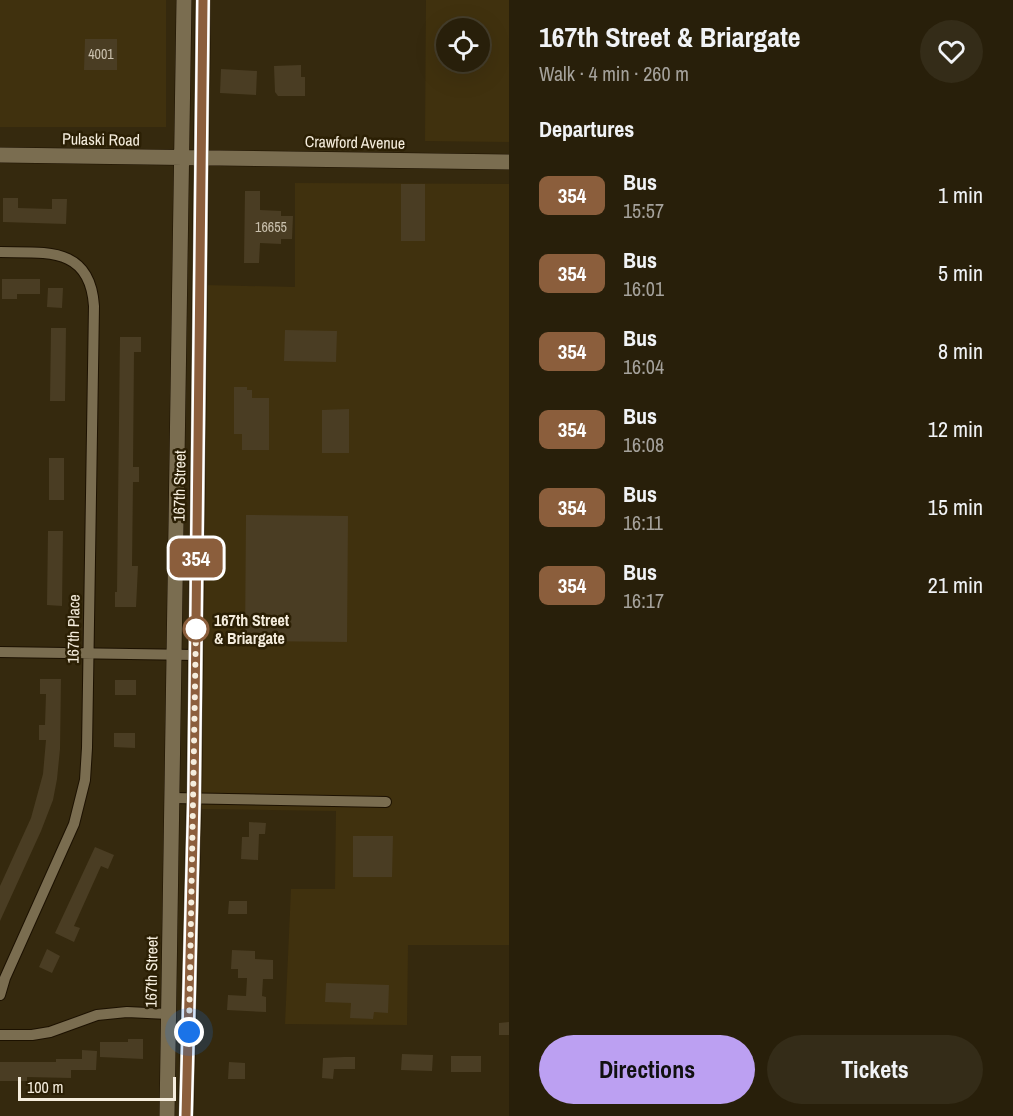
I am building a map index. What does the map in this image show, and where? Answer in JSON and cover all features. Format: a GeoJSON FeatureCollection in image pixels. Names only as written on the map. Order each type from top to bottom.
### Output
{"type":"FeatureCollection","features":[{"type":"Feature","properties":{"kind":"main road","name":"167th Street"},"geometry":{"type":"LineString","coordinates":[[167,1116],[184,0]]}},
{"type":"Feature","properties":{"kind":"main road","name":"167th Street"},"geometry":{"type":"LineString","coordinates":[[186,1116],[194,798],[203,0]]}},
{"type":"Feature","properties":{"kind":"main road","name":"Pulaski Road"},"geometry":{"type":"LineString","coordinates":[[0,155],[201,158]]}},
{"type":"Feature","properties":{"kind":"main road","name":"Crawford Avenue"},"geometry":{"type":"LineString","coordinates":[[201,158],[509,162]]}},
{"type":"Feature","properties":{"kind":"street","name":"167th Place"},"geometry":{"type":"LineString","coordinates":[[0,252],[47,253],[73,261],[86,274],[91,285],[94,306],[87,764],[80,806],[74,824],[5,978],[0,995]]}},
{"type":"Feature","properties":{"kind":"street"},"geometry":{"type":"LineString","coordinates":[[0,652],[195,655]]}},
{"type":"Feature","properties":{"kind":"street"},"geometry":{"type":"LineString","coordinates":[[172,798],[386,802]]}},
{"type":"Feature","properties":{"kind":"street"},"geometry":{"type":"LineString","coordinates":[[0,1035],[32,1035],[50,1032],[97,1015],[127,1012],[168,1014]]}},
{"type":"Feature","properties":{"kind":"shaded area"},"geometry":{"type":"Polygon","coordinates":[[[0,0],[166,0],[166,127],[0,127],[0,0]]]}},
{"type":"Feature","properties":{"kind":"shaded area"},"geometry":{"type":"Polygon","coordinates":[[[426,0],[509,0],[509,142],[425,141],[426,0]]]}},
{"type":"Feature","properties":{"kind":"shaded area"},"geometry":{"type":"Polygon","coordinates":[[[295,183],[509,184],[509,945],[408,945],[407,1025],[285,1024],[291,889],[335,889],[336,811],[195,809],[204,285],[295,287],[295,183]]]}},
{"type":"Feature","properties":{"kind":"building"},"geometry":{"type":"Polygon","coordinates":[[[85,39],[117,39],[117,70],[84,70],[85,39]]]}},
{"type":"Feature","properties":{"kind":"building"},"geometry":{"type":"Polygon","coordinates":[[[301,65],[301,77],[305,77],[305,96],[278,96],[275,92],[274,66],[301,65]]]}},
{"type":"Feature","properties":{"kind":"building"},"geometry":{"type":"Polygon","coordinates":[[[221,69],[257,71],[256,95],[220,93],[221,69]]]}},
{"type":"Feature","properties":{"kind":"building"},"geometry":{"type":"Polygon","coordinates":[[[401,184],[425,184],[425,241],[401,241],[401,184]]]}},
{"type":"Feature","properties":{"kind":"building"},"geometry":{"type":"Polygon","coordinates":[[[245,191],[260,191],[260,210],[281,211],[281,216],[293,216],[292,239],[281,239],[281,244],[260,243],[259,263],[244,263],[245,191]]]}},
{"type":"Feature","properties":{"kind":"building"},"geometry":{"type":"Polygon","coordinates":[[[3,198],[18,198],[18,208],[52,209],[52,199],[67,199],[66,224],[3,222],[3,198]]]}},
{"type":"Feature","properties":{"kind":"building"},"geometry":{"type":"Polygon","coordinates":[[[2,279],[40,279],[40,294],[17,294],[17,299],[2,299],[2,279]]]}},
{"type":"Feature","properties":{"kind":"building"},"geometry":{"type":"Polygon","coordinates":[[[48,288],[63,288],[62,308],[47,307],[48,288]]]}},
{"type":"Feature","properties":{"kind":"building"},"geometry":{"type":"Polygon","coordinates":[[[51,328],[66,328],[65,401],[50,401],[51,328]]]}},
{"type":"Feature","properties":{"kind":"building"},"geometry":{"type":"Polygon","coordinates":[[[285,330],[337,331],[336,362],[284,361],[285,330]]]}},
{"type":"Feature","properties":{"kind":"building"},"geometry":{"type":"Polygon","coordinates":[[[120,337],[141,337],[141,352],[134,352],[133,467],[139,467],[139,482],[133,482],[132,566],[138,566],[136,607],[115,607],[120,337]]]}},
{"type":"Feature","properties":{"kind":"building"},"geometry":{"type":"Polygon","coordinates":[[[234,387],[247,387],[247,390],[252,390],[252,398],[269,398],[269,450],[242,450],[242,434],[234,434],[234,387]]]}},
{"type":"Feature","properties":{"kind":"building"},"geometry":{"type":"Polygon","coordinates":[[[349,409],[349,453],[322,453],[322,410],[349,409]]]}},
{"type":"Feature","properties":{"kind":"building"},"geometry":{"type":"Polygon","coordinates":[[[49,458],[64,458],[64,500],[49,500],[49,458]]]}},
{"type":"Feature","properties":{"kind":"building"},"geometry":{"type":"Polygon","coordinates":[[[246,515],[348,516],[347,642],[245,641],[246,515]]]}},
{"type":"Feature","properties":{"kind":"building"},"geometry":{"type":"Polygon","coordinates":[[[48,531],[63,531],[62,606],[47,605],[48,531]]]}},
{"type":"Feature","properties":{"kind":"building"},"geometry":{"type":"Polygon","coordinates":[[[40,679],[61,679],[57,779],[53,800],[41,831],[0,921],[0,886],[31,818],[43,774],[46,740],[39,740],[39,725],[45,725],[46,694],[40,694],[40,679]]]}},
{"type":"Feature","properties":{"kind":"building"},"geometry":{"type":"Polygon","coordinates":[[[115,680],[136,680],[136,695],[115,695],[115,680]]]}},
{"type":"Feature","properties":{"kind":"building"},"geometry":{"type":"Polygon","coordinates":[[[114,733],[135,733],[135,748],[114,747],[114,733]]]}},
{"type":"Feature","properties":{"kind":"building"},"geometry":{"type":"Polygon","coordinates":[[[249,822],[266,823],[265,834],[259,834],[258,860],[241,859],[242,837],[249,837],[249,822]]]}},
{"type":"Feature","properties":{"kind":"building"},"geometry":{"type":"Polygon","coordinates":[[[353,836],[393,836],[392,877],[353,877],[353,836]]]}},
{"type":"Feature","properties":{"kind":"building"},"geometry":{"type":"Polygon","coordinates":[[[95,847],[114,855],[108,869],[101,866],[74,926],[80,928],[74,942],[55,933],[95,847]]]}},
{"type":"Feature","properties":{"kind":"building"},"geometry":{"type":"Polygon","coordinates":[[[229,901],[247,901],[247,914],[228,914],[229,901]]]}},
{"type":"Feature","properties":{"kind":"building"},"geometry":{"type":"Polygon","coordinates":[[[47,949],[60,956],[52,973],[39,967],[47,949]]]}},
{"type":"Feature","properties":{"kind":"building"},"geometry":{"type":"Polygon","coordinates":[[[232,950],[255,951],[255,959],[273,960],[273,979],[263,979],[262,996],[266,997],[266,1012],[227,1010],[228,995],[246,996],[247,978],[238,978],[238,969],[231,969],[232,950]]]}},
{"type":"Feature","properties":{"kind":"building"},"geometry":{"type":"Polygon","coordinates":[[[326,983],[389,985],[388,1013],[374,1012],[373,1019],[350,1018],[351,1003],[325,1002],[326,983]]]}},
{"type":"Feature","properties":{"kind":"building"},"geometry":{"type":"Polygon","coordinates":[[[509,1022],[509,1035],[499,1035],[499,1023],[509,1022]]]}},
{"type":"Feature","properties":{"kind":"building"},"geometry":{"type":"Polygon","coordinates":[[[128,1039],[143,1039],[143,1059],[100,1057],[100,1042],[128,1042],[128,1039]]]}},
{"type":"Feature","properties":{"kind":"building"},"geometry":{"type":"Polygon","coordinates":[[[82,1050],[97,1051],[96,1070],[71,1070],[71,1078],[27,1077],[27,1081],[0,1081],[0,1062],[56,1062],[56,1059],[82,1059],[82,1050]]]}},
{"type":"Feature","properties":{"kind":"building"},"geometry":{"type":"Polygon","coordinates":[[[402,1054],[433,1055],[432,1071],[401,1070],[402,1054]]]}},
{"type":"Feature","properties":{"kind":"building"},"geometry":{"type":"Polygon","coordinates":[[[451,1056],[481,1056],[481,1072],[451,1072],[451,1056]]]}},
{"type":"Feature","properties":{"kind":"building"},"geometry":{"type":"Polygon","coordinates":[[[355,1057],[355,1069],[334,1069],[333,1079],[322,1078],[323,1058],[355,1057]]]}},
{"type":"Feature","properties":{"kind":"building"},"geometry":{"type":"Polygon","coordinates":[[[229,1062],[245,1063],[245,1079],[228,1079],[229,1062]]]}},
{"type":"Feature","properties":{"kind":"bus line","name":"354"},"geometry":{"type":"LineString","coordinates":[[186,1116],[194,798],[203,0]]}},
{"type":"Feature","properties":{"kind":"place","name":"167th Street & Briargate"},"geometry":{"type":"Point","coordinates":[196,629]}},
{"type":"Feature","properties":{"kind":"route"},"geometry":{"type":"LineString","coordinates":[[189,1032],[196,629]]}}]}
